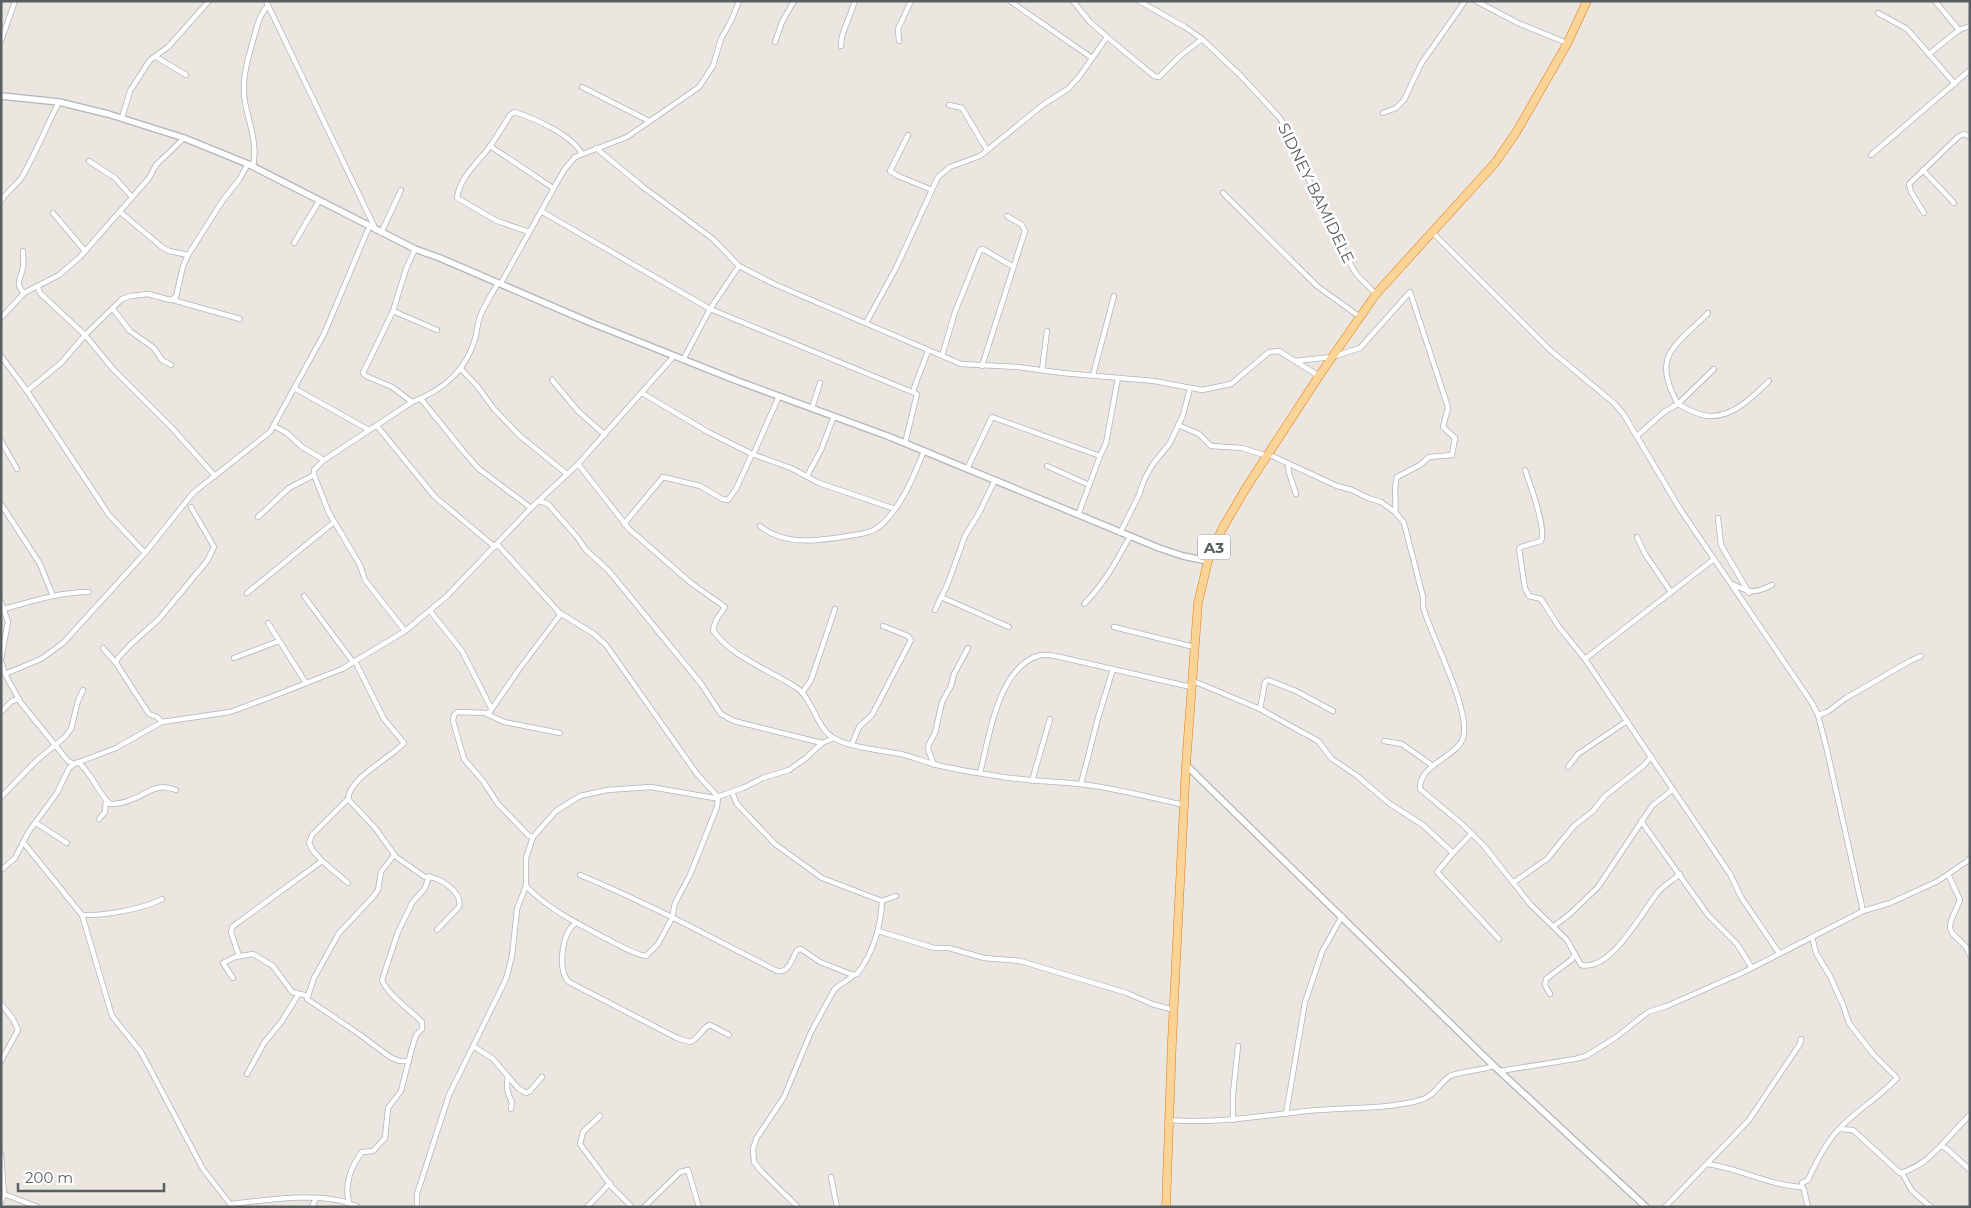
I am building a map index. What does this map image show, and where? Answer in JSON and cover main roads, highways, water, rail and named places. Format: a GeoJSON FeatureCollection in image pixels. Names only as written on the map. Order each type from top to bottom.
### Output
{"type":"FeatureCollection","features":[{"type":"Feature","properties":{"kind":"highway","name":"A3"},"geometry":{"type":"LineString","coordinates":[[1166,1207],[1191,684],[1198,603],[1208,561],[1222,529],[1268,455],[1319,376],[1376,294],[1494,163],[1517,131],[1568,43],[1587,1]]}}]}
